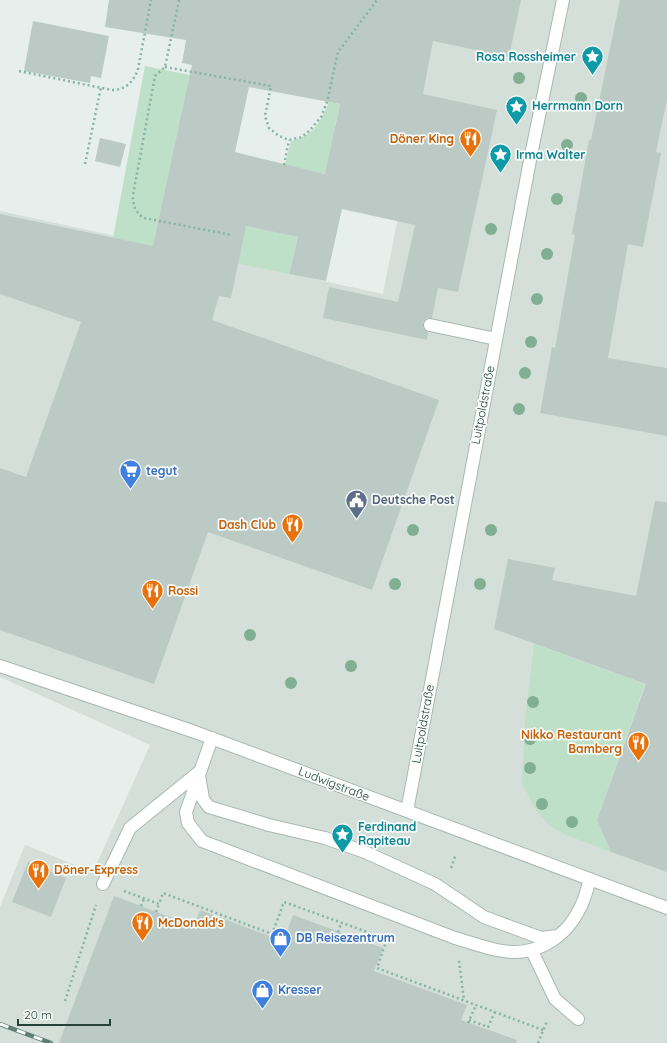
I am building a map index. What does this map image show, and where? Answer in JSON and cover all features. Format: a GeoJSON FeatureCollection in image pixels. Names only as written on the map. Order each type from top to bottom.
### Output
{"type":"FeatureCollection","features":[{"type":"Feature","properties":{"kind":"street","name":"Luitpoldstraße"},"geometry":{"type":"LineString","coordinates":[[407,811],[531,155],[563,0]]}},
{"type":"Feature","properties":{"kind":"street"},"geometry":{"type":"LineString","coordinates":[[430,325],[496,338]]}},
{"type":"Feature","properties":{"kind":"street","name":"Ludwigstraße"},"geometry":{"type":"LineString","coordinates":[[0,666],[212,738],[667,908]]}},
{"type":"Feature","properties":{"kind":"street"},"geometry":{"type":"LineString","coordinates":[[212,738],[186,812],[188,823],[202,841],[455,938],[497,950],[516,952],[532,951],[545,946],[562,934],[571,924],[581,908],[590,879]]}},
{"type":"Feature","properties":{"kind":"street"},"geometry":{"type":"LineString","coordinates":[[103,884],[130,828],[199,772]]}},
{"type":"Feature","properties":{"kind":"street"},"geometry":{"type":"LineString","coordinates":[[199,772],[203,800],[209,807],[269,825],[325,838],[365,852],[436,884],[484,917],[532,935],[541,938],[550,938],[562,934]]}},
{"type":"Feature","properties":{"kind":"street"},"geometry":{"type":"LineString","coordinates":[[532,951],[555,999],[578,1019]]}},
{"type":"Feature","properties":{"kind":"path"},"geometry":{"type":"LineString","coordinates":[[19,71],[119,90],[135,78],[151,0]]}},
{"type":"Feature","properties":{"kind":"path"},"geometry":{"type":"LineString","coordinates":[[179,0],[165,67],[155,76],[133,195],[133,206],[137,213],[144,218],[232,235]]}},
{"type":"Feature","properties":{"kind":"path"},"geometry":{"type":"LineString","coordinates":[[165,67],[271,86],[265,116],[269,128],[279,136],[289,140],[302,137],[321,117],[327,102],[338,52],[377,0]]}},
{"type":"Feature","properties":{"kind":"path"},"geometry":{"type":"LineString","coordinates":[[85,164],[100,87]]}},
{"type":"Feature","properties":{"kind":"path"},"geometry":{"type":"LineString","coordinates":[[284,165],[289,140]]}},
{"type":"Feature","properties":{"kind":"path"},"geometry":{"type":"LineString","coordinates":[[66,1001],[103,884],[159,904]]}},
{"type":"Feature","properties":{"kind":"path"},"geometry":{"type":"LineString","coordinates":[[156,912],[163,893],[272,934],[284,902],[388,940],[377,968],[543,1030]]}},
{"type":"Feature","properties":{"kind":"path"},"geometry":{"type":"LineString","coordinates":[[142,906],[144,899]]}},
{"type":"Feature","properties":{"kind":"path"},"geometry":{"type":"LineString","coordinates":[[338,932],[341,923]]}},
{"type":"Feature","properties":{"kind":"path"},"geometry":{"type":"LineString","coordinates":[[476,1004],[469,1022],[488,1027],[495,1012]]}},
{"type":"Feature","properties":{"kind":"shaded area"},"geometry":{"type":"Polygon","coordinates":[[[440,0],[667,0],[667,1043],[0,1043],[0,907],[25,845],[93,872],[150,745],[0,677],[0,211],[383,294],[440,0]]]}},
{"type":"Feature","properties":{"kind":"green space"},"geometry":{"type":"Polygon","coordinates":[[[145,66],[190,75],[162,208],[298,237],[289,274],[113,238],[145,66]]]}},
{"type":"Feature","properties":{"kind":"green space"},"geometry":{"type":"Polygon","coordinates":[[[329,102],[340,104],[334,131],[347,133],[338,177],[285,165],[291,141],[299,139],[311,132],[323,116],[329,102]]]}},
{"type":"Feature","properties":{"kind":"green space"},"geometry":{"type":"Polygon","coordinates":[[[534,644],[645,684],[597,820],[611,852],[566,835],[550,826],[536,810],[522,784],[525,720],[534,644]]]}},
{"type":"Feature","properties":{"kind":"building"},"geometry":{"type":"Polygon","coordinates":[[[109,0],[521,0],[509,57],[433,41],[423,94],[497,110],[458,292],[438,288],[432,318],[427,318],[423,323],[423,328],[428,332],[427,340],[323,318],[329,287],[398,302],[415,225],[342,209],[326,281],[289,274],[298,237],[246,226],[231,298],[219,296],[212,320],[439,400],[372,590],[208,532],[154,684],[0,630],[0,468],[26,477],[81,322],[0,294],[0,214],[153,246],[192,65],[182,63],[186,40],[105,27],[109,0]],[[249,87],[235,152],[325,174],[340,104],[249,87]]]}},
{"type":"Feature","properties":{"kind":"building"},"geometry":{"type":"Polygon","coordinates":[[[620,0],[667,0],[667,99],[656,152],[661,153],[643,247],[628,244],[608,358],[667,368],[667,436],[540,413],[552,347],[555,348],[575,235],[572,234],[589,140],[591,140],[620,0]]]}},
{"type":"Feature","properties":{"kind":"building"},"geometry":{"type":"Polygon","coordinates":[[[33,21],[109,36],[101,78],[91,76],[90,83],[24,71],[33,21]]]}},
{"type":"Feature","properties":{"kind":"building"},"geometry":{"type":"Polygon","coordinates":[[[100,138],[126,144],[120,167],[95,161],[100,138]]]}},
{"type":"Feature","properties":{"kind":"building"},"geometry":{"type":"Polygon","coordinates":[[[655,501],[667,502],[667,872],[611,852],[597,820],[646,684],[494,629],[508,559],[555,568],[552,580],[636,596],[655,501]]]}},
{"type":"Feature","properties":{"kind":"building","name":"Döner-Express"},"geometry":{"type":"Polygon","coordinates":[[[28,862],[66,878],[51,917],[12,902],[28,862]]]}},
{"type":"Feature","properties":{"kind":"building"},"geometry":{"type":"Polygon","coordinates":[[[114,896],[194,926],[200,910],[283,941],[293,915],[383,948],[374,971],[467,1005],[461,1020],[517,1040],[516,1043],[59,1043],[114,896]]]}},
{"type":"Feature","properties":{"kind":"railway"},"geometry":{"type":"LineString","coordinates":[[0,1024],[51,1043]]}},
{"type":"Feature","properties":{"kind":"place","name":"Rosa Rossheimer"},"geometry":{"type":"Point","coordinates":[592,76]}},
{"type":"Feature","properties":{"kind":"place","name":"Herrmann Dorn"},"geometry":{"type":"Point","coordinates":[517,126]}},
{"type":"Feature","properties":{"kind":"place","name":"Döner King"},"geometry":{"type":"Point","coordinates":[470,158]}},
{"type":"Feature","properties":{"kind":"place","name":"Irma Walter"},"geometry":{"type":"Point","coordinates":[500,174]}},
{"type":"Feature","properties":{"kind":"place","name":"tegut"},"geometry":{"type":"Point","coordinates":[130,490]}},
{"type":"Feature","properties":{"kind":"place","name":"Deutsche Post"},"geometry":{"type":"Point","coordinates":[356,520]}},
{"type":"Feature","properties":{"kind":"place","name":"Dash Club"},"geometry":{"type":"Point","coordinates":[292,544]}},
{"type":"Feature","properties":{"kind":"place","name":"Rossi"},"geometry":{"type":"Point","coordinates":[153,610]}},
{"type":"Feature","properties":{"kind":"place","name":"Nikko Restaurant Bamberg"},"geometry":{"type":"Point","coordinates":[638,762]}},
{"type":"Feature","properties":{"kind":"place","name":"Ferdinand Rapiteau"},"geometry":{"type":"Point","coordinates":[343,854]}},
{"type":"Feature","properties":{"kind":"place","name":"Döner-Express"},"geometry":{"type":"Point","coordinates":[39,890]}},
{"type":"Feature","properties":{"kind":"place","name":"McDonald's"},"geometry":{"type":"Point","coordinates":[142,942]}},
{"type":"Feature","properties":{"kind":"place","name":"DB Reisezentrum"},"geometry":{"type":"Point","coordinates":[281,958]}},
{"type":"Feature","properties":{"kind":"place","name":"Kresser"},"geometry":{"type":"Point","coordinates":[262,1010]}}]}
